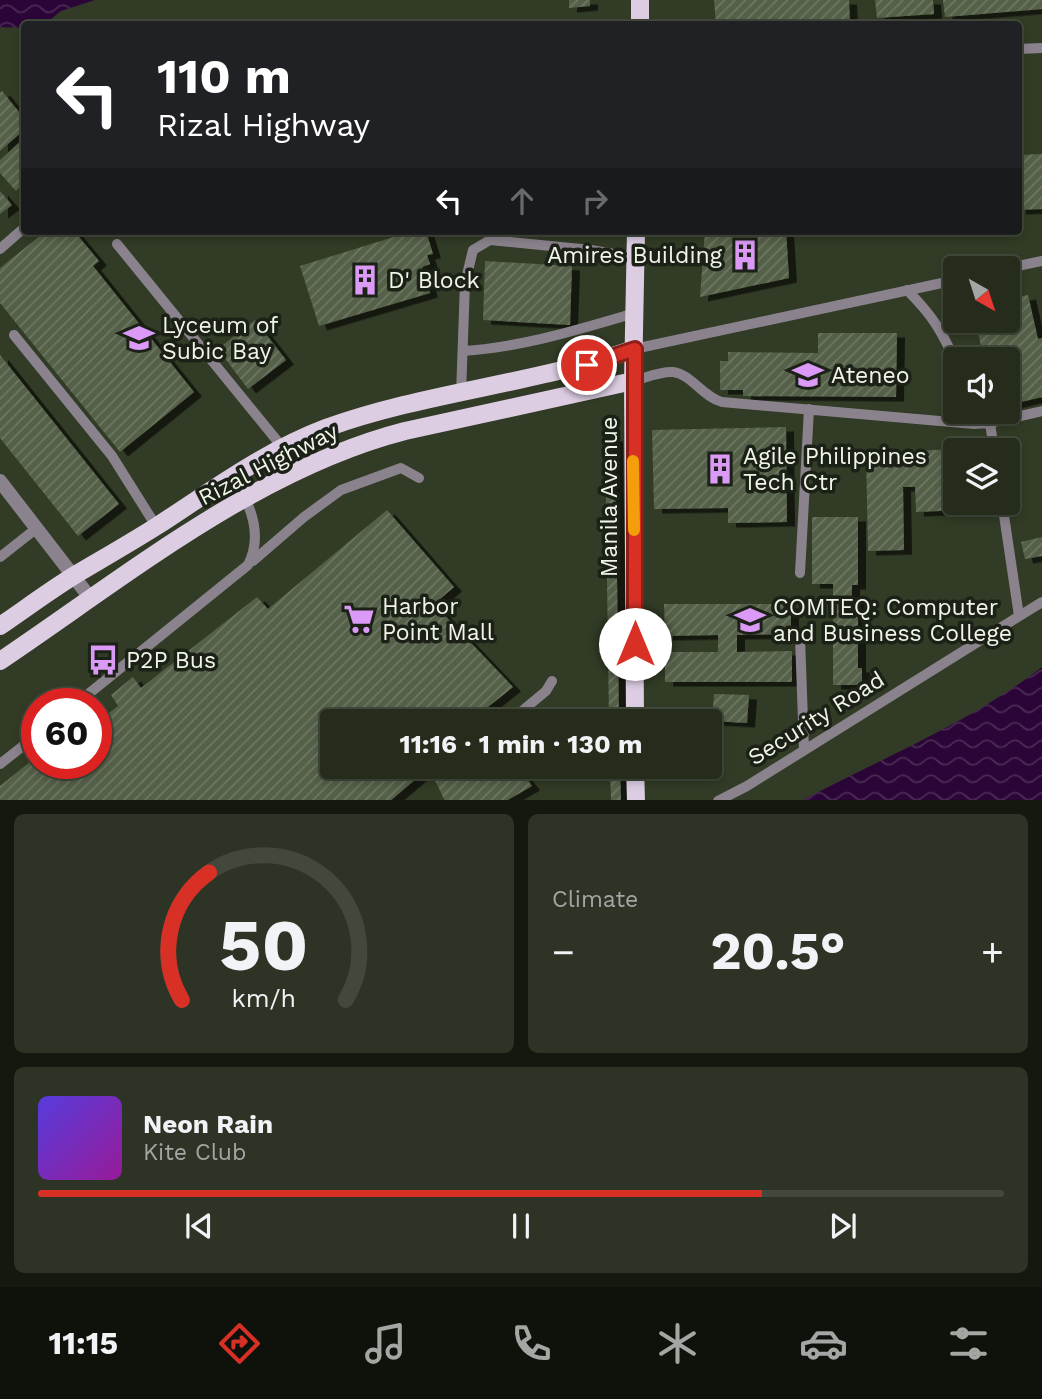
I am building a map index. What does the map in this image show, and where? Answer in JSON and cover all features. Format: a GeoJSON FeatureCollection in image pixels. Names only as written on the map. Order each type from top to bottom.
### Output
{"type":"FeatureCollection","features":[{"type":"Feature","properties":{"kind":"main road"},"geometry":{"type":"LineString","coordinates":[[640,0],[640,21]]}},
{"type":"Feature","properties":{"kind":"main road","name":"Manila Avenue"},"geometry":{"type":"LineString","coordinates":[[635,709],[633,381],[636,235]]}},
{"type":"Feature","properties":{"kind":"main road","name":"Rizal Highway"},"geometry":{"type":"LineString","coordinates":[[0,626],[232,476],[324,429],[369,414],[587,365],[635,349]]}},
{"type":"Feature","properties":{"kind":"main road","name":"Rizal Highway"},"geometry":{"type":"LineString","coordinates":[[0,661],[223,510],[323,458],[375,439],[633,381]]}},
{"type":"Feature","properties":{"kind":"main road"},"geometry":{"type":"LineString","coordinates":[[635,779],[636,800]]}},
{"type":"Feature","properties":{"kind":"street"},"geometry":{"type":"LineString","coordinates":[[0,481],[91,599]]}},
{"type":"Feature","properties":{"kind":"lane"},"geometry":{"type":"LineString","coordinates":[[1022,49],[1042,48]]}},
{"type":"Feature","properties":{"kind":"lane"},"geometry":{"type":"LineString","coordinates":[[0,249],[21,231]]}},
{"type":"Feature","properties":{"kind":"lane"},"geometry":{"type":"LineString","coordinates":[[461,394],[465,283],[473,250],[490,240],[591,250],[636,258]]}},
{"type":"Feature","properties":{"kind":"lane"},"geometry":{"type":"LineString","coordinates":[[117,244],[283,448]]}},
{"type":"Feature","properties":{"kind":"lane"},"geometry":{"type":"LineString","coordinates":[[1020,266],[1042,261]]}},
{"type":"Feature","properties":{"kind":"lane"},"geometry":{"type":"LineString","coordinates":[[635,349],[943,283]]}},
{"type":"Feature","properties":{"kind":"lane"},"geometry":{"type":"LineString","coordinates":[[907,290],[925,308],[941,330],[949,347]]}},
{"type":"Feature","properties":{"kind":"lane"},"geometry":{"type":"LineString","coordinates":[[463,351],[497,349],[541,341],[635,313]]}},
{"type":"Feature","properties":{"kind":"lane"},"geometry":{"type":"LineString","coordinates":[[14,335],[112,456],[156,526]]}},
{"type":"Feature","properties":{"kind":"lane"},"geometry":{"type":"LineString","coordinates":[[633,381],[671,371],[689,379],[714,400],[943,421]]}},
{"type":"Feature","properties":{"kind":"lane"},"geometry":{"type":"LineString","coordinates":[[800,573],[809,409]]}},
{"type":"Feature","properties":{"kind":"lane"},"geometry":{"type":"LineString","coordinates":[[1020,416],[1042,411]]}},
{"type":"Feature","properties":{"kind":"lane"},"geometry":{"type":"LineString","coordinates":[[96,688],[304,517],[341,491],[401,468],[419,478]]}},
{"type":"Feature","properties":{"kind":"lane"},"geometry":{"type":"LineString","coordinates":[[232,476],[247,497],[256,531],[255,552],[248,565]]}},
{"type":"Feature","properties":{"kind":"lane"},"geometry":{"type":"LineString","coordinates":[[1004,515],[1018,616]]}},
{"type":"Feature","properties":{"kind":"lane"},"geometry":{"type":"LineString","coordinates":[[0,557],[37,528]]}},
{"type":"Feature","properties":{"kind":"lane","name":"Security Road"},"geometry":{"type":"LineString","coordinates":[[718,800],[747,786],[1042,602]]}},
{"type":"Feature","properties":{"kind":"lane"},"geometry":{"type":"LineString","coordinates":[[800,637],[804,749]]}},
{"type":"Feature","properties":{"kind":"lane"},"geometry":{"type":"LineString","coordinates":[[524,709],[546,691],[552,681]]}},
{"type":"Feature","properties":{"kind":"lane"},"geometry":{"type":"LineString","coordinates":[[0,764],[21,748]]}},
{"type":"Feature","properties":{"kind":"water"},"geometry":{"type":"Polygon","coordinates":[[[0,0],[95,0],[61,11],[49,21],[21,21],[21,28],[0,27],[0,0]]]}},
{"type":"Feature","properties":{"kind":"water"},"geometry":{"type":"Polygon","coordinates":[[[1042,667],[1042,800],[803,800],[956,722],[1042,667]]]}},
{"type":"Feature","properties":{"kind":"building"},"geometry":{"type":"Polygon","coordinates":[[[569,0],[590,0],[590,6],[569,8],[569,0]]]}},
{"type":"Feature","properties":{"kind":"building"},"geometry":{"type":"Polygon","coordinates":[[[714,0],[849,0],[850,21],[716,21],[714,0]]]}},
{"type":"Feature","properties":{"kind":"building"},"geometry":{"type":"Polygon","coordinates":[[[875,0],[933,0],[934,14],[877,18],[875,0]]]}},
{"type":"Feature","properties":{"kind":"building"},"geometry":{"type":"Polygon","coordinates":[[[943,0],[1042,0],[1042,9],[945,17],[943,0]]]}},
{"type":"Feature","properties":{"kind":"building"},"geometry":{"type":"Polygon","coordinates":[[[568,19],[591,19],[591,21],[568,19]]]}},
{"type":"Feature","properties":{"kind":"building"},"geometry":{"type":"Polygon","coordinates":[[[2,91],[21,114],[21,133],[0,151],[2,91]]]}},
{"type":"Feature","properties":{"kind":"building"},"geometry":{"type":"Polygon","coordinates":[[[21,141],[21,186],[16,191],[0,173],[0,160],[21,141]]]}},
{"type":"Feature","properties":{"kind":"building"},"geometry":{"type":"Polygon","coordinates":[[[1042,154],[1042,209],[1022,210],[1022,155],[1042,154]]]}},
{"type":"Feature","properties":{"kind":"building"},"geometry":{"type":"Polygon","coordinates":[[[0,191],[12,205],[0,214],[0,191]]]}},
{"type":"Feature","properties":{"kind":"building"},"geometry":{"type":"Polygon","coordinates":[[[41,235],[77,235],[99,261],[93,266],[194,392],[120,452],[0,303],[0,268],[41,235]]]}},
{"type":"Feature","properties":{"kind":"building","name":"D' Block"},"geometry":{"type":"Polygon","coordinates":[[[400,235],[427,235],[433,254],[427,255],[430,264],[422,267],[430,293],[319,326],[300,266],[400,235]]]}},
{"type":"Feature","properties":{"kind":"building","name":"Amires Building"},"geometry":{"type":"Polygon","coordinates":[[[705,235],[786,235],[789,278],[700,297],[705,235]]]}},
{"type":"Feature","properties":{"kind":"building"},"geometry":{"type":"Polygon","coordinates":[[[485,261],[572,266],[570,325],[483,320],[485,261]]]}},
{"type":"Feature","properties":{"kind":"building"},"geometry":{"type":"Polygon","coordinates":[[[1028,295],[1038,339],[1042,338],[1042,397],[1020,402],[1020,347],[981,347],[978,333],[1020,333],[1020,297],[1028,295]]]}},
{"type":"Feature","properties":{"kind":"building"},"geometry":{"type":"Polygon","coordinates":[[[255,320],[286,360],[248,389],[218,349],[255,320]]]}},
{"type":"Feature","properties":{"kind":"building","name":"Ateneo"},"geometry":{"type":"Polygon","coordinates":[[[818,333],[897,333],[896,397],[743,396],[743,390],[720,390],[720,361],[728,361],[728,352],[818,353],[818,333]]]}},
{"type":"Feature","properties":{"kind":"building"},"geometry":{"type":"Polygon","coordinates":[[[0,355],[119,504],[78,536],[0,438],[0,355]]]}},
{"type":"Feature","properties":{"kind":"building","name":"Agile Philippines Tech Ctr"},"geometry":{"type":"Polygon","coordinates":[[[786,427],[787,522],[728,523],[728,508],[654,509],[652,430],[786,427]]]}},
{"type":"Feature","properties":{"kind":"building"},"geometry":{"type":"Polygon","coordinates":[[[605,437],[615,437],[619,709],[609,709],[605,437]]]}},
{"type":"Feature","properties":{"kind":"building"},"geometry":{"type":"Polygon","coordinates":[[[943,450],[943,511],[916,512],[915,487],[903,487],[904,550],[868,551],[866,453],[943,450]]]}},
{"type":"Feature","properties":{"kind":"building"},"geometry":{"type":"Polygon","coordinates":[[[387,510],[454,587],[434,604],[513,687],[485,709],[320,709],[320,779],[416,779],[391,800],[0,800],[0,786],[21,769],[21,779],[112,779],[112,711],[118,706],[112,694],[133,677],[141,688],[257,597],[268,609],[387,510]]]}},
{"type":"Feature","properties":{"kind":"building"},"geometry":{"type":"Polygon","coordinates":[[[812,517],[858,517],[858,585],[852,585],[852,598],[858,598],[858,668],[862,668],[862,685],[833,685],[833,584],[812,584],[812,517]]]}},
{"type":"Feature","properties":{"kind":"building"},"geometry":{"type":"Polygon","coordinates":[[[1042,537],[1042,556],[1025,559],[1021,542],[1042,537]]]}},
{"type":"Feature","properties":{"kind":"building"},"geometry":{"type":"Polygon","coordinates":[[[664,604],[791,604],[791,634],[737,635],[737,652],[792,651],[792,682],[665,682],[665,652],[718,652],[718,635],[665,636],[664,604]]]}},
{"type":"Feature","properties":{"kind":"building"},"geometry":{"type":"Polygon","coordinates":[[[714,694],[749,695],[747,723],[722,722],[722,709],[713,709],[714,694]]]}},
{"type":"Feature","properties":{"kind":"building"},"geometry":{"type":"Polygon","coordinates":[[[434,779],[527,779],[532,786],[508,800],[445,800],[434,779]]]}},
{"type":"Feature","properties":{"kind":"building"},"geometry":{"type":"Polygon","coordinates":[[[610,779],[620,779],[621,800],[611,800],[610,779]]]}},
{"type":"Feature","properties":{"kind":"slow traffic"},"geometry":{"type":"LineString","coordinates":[[633,461],[634,530]]}},
{"type":"Feature","properties":{"kind":"place","name":"Amires Building"},"geometry":{"type":"Point","coordinates":[745,255]}},
{"type":"Feature","properties":{"kind":"place","name":"D' Block"},"geometry":{"type":"Point","coordinates":[365,280]}},
{"type":"Feature","properties":{"kind":"place","name":"Lyceum of Subic Bay"},"geometry":{"type":"Point","coordinates":[139,338]}},
{"type":"Feature","properties":{"kind":"place","name":"Ateneo"},"geometry":{"type":"Point","coordinates":[808,375]}},
{"type":"Feature","properties":{"kind":"place","name":"Agile Philippines Tech Ctr"},"geometry":{"type":"Point","coordinates":[720,469]}},
{"type":"Feature","properties":{"kind":"place","name":"Harbor Point Mall"},"geometry":{"type":"Point","coordinates":[359,619]}},
{"type":"Feature","properties":{"kind":"place","name":"COMTEQ: Computer and Business College"},"geometry":{"type":"Point","coordinates":[750,620]}},
{"type":"Feature","properties":{"kind":"place","name":"P2P Bus"},"geometry":{"type":"Point","coordinates":[103,660]}},
{"type":"Feature","properties":{"kind":"route"},"geometry":{"type":"LineString","coordinates":[[587,365],[635,349],[635,644]]}}]}
